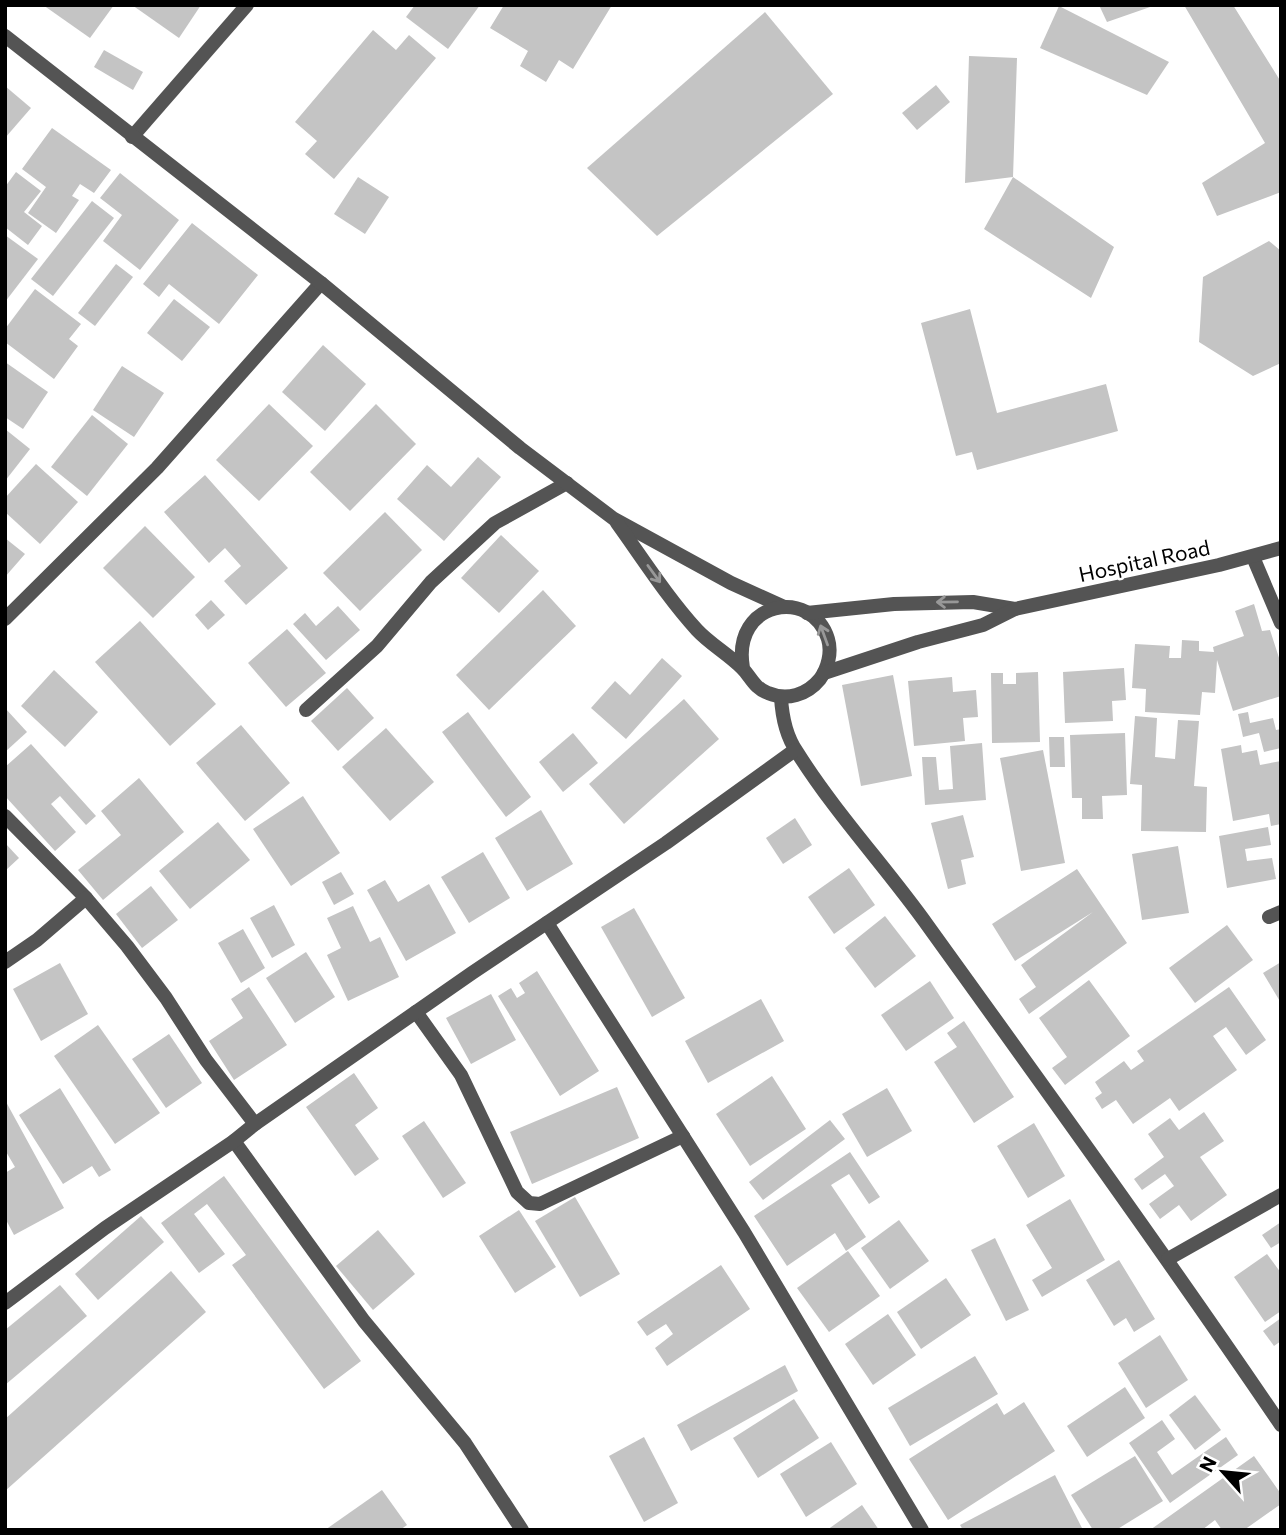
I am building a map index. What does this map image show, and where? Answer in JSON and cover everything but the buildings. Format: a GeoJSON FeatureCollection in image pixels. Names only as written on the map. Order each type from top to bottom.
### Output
{"type":"FeatureCollection","features":[{"type":"Feature","properties":{"kind":"street"},"geometry":{"type":"LineString","coordinates":[[132,137],[247,5]]}},
{"type":"Feature","properties":{"kind":"street"},"geometry":{"type":"LineString","coordinates":[[5,36],[321,283],[510,439],[614,519],[731,583],[784,607],[807,612],[894,604],[973,602],[1014,608]]}},
{"type":"Feature","properties":{"kind":"street"},"geometry":{"type":"LineString","coordinates":[[5,619],[157,468],[321,283]]}},
{"type":"Feature","properties":{"kind":"street"},"geometry":{"type":"LineString","coordinates":[[306,710],[377,646],[431,582],[495,523],[566,483]]}},
{"type":"Feature","properties":{"kind":"street"},"geometry":{"type":"LineString","coordinates":[[614,519],[699,632],[743,668],[752,682],[765,693],[781,697],[799,695],[814,686],[824,673],[830,656],[828,639],[820,623],[807,612]]}},
{"type":"Feature","properties":{"kind":"street","name":"Hospital Road"},"geometry":{"type":"LineString","coordinates":[[1014,608],[1253,557],[1281,548]]}},
{"type":"Feature","properties":{"kind":"street"},"geometry":{"type":"LineString","coordinates":[[1253,557],[1281,623]]}},
{"type":"Feature","properties":{"kind":"street"},"geometry":{"type":"LineString","coordinates":[[743,668],[741,643],[753,620],[767,611],[784,607]]}},
{"type":"Feature","properties":{"kind":"street"},"geometry":{"type":"LineString","coordinates":[[824,673],[918,642],[983,625],[1014,608]]}},
{"type":"Feature","properties":{"kind":"street"},"geometry":{"type":"LineString","coordinates":[[781,697],[782,714],[795,750],[837,809],[921,916],[1168,1259],[1281,1425]]}},
{"type":"Feature","properties":{"kind":"street"},"geometry":{"type":"LineString","coordinates":[[5,1303],[105,1228],[234,1142],[255,1124],[416,1012],[666,843],[795,750]]}},
{"type":"Feature","properties":{"kind":"street"},"geometry":{"type":"LineString","coordinates":[[5,816],[86,898],[159,987],[206,1059],[255,1124]]}},
{"type":"Feature","properties":{"kind":"street"},"geometry":{"type":"LineString","coordinates":[[5,962],[37,940],[86,898]]}},
{"type":"Feature","properties":{"kind":"street"},"geometry":{"type":"LineString","coordinates":[[547,923],[744,1232],[922,1530]]}},
{"type":"Feature","properties":{"kind":"street"},"geometry":{"type":"LineString","coordinates":[[416,1012],[461,1075],[517,1192],[529,1203],[540,1204],[683,1136]]}},
{"type":"Feature","properties":{"kind":"street"},"geometry":{"type":"LineString","coordinates":[[234,1142],[363,1321],[465,1443],[522,1530]]}},
{"type":"Feature","properties":{"kind":"street"},"geometry":{"type":"LineString","coordinates":[[1168,1259],[1281,1195]]}}]}
